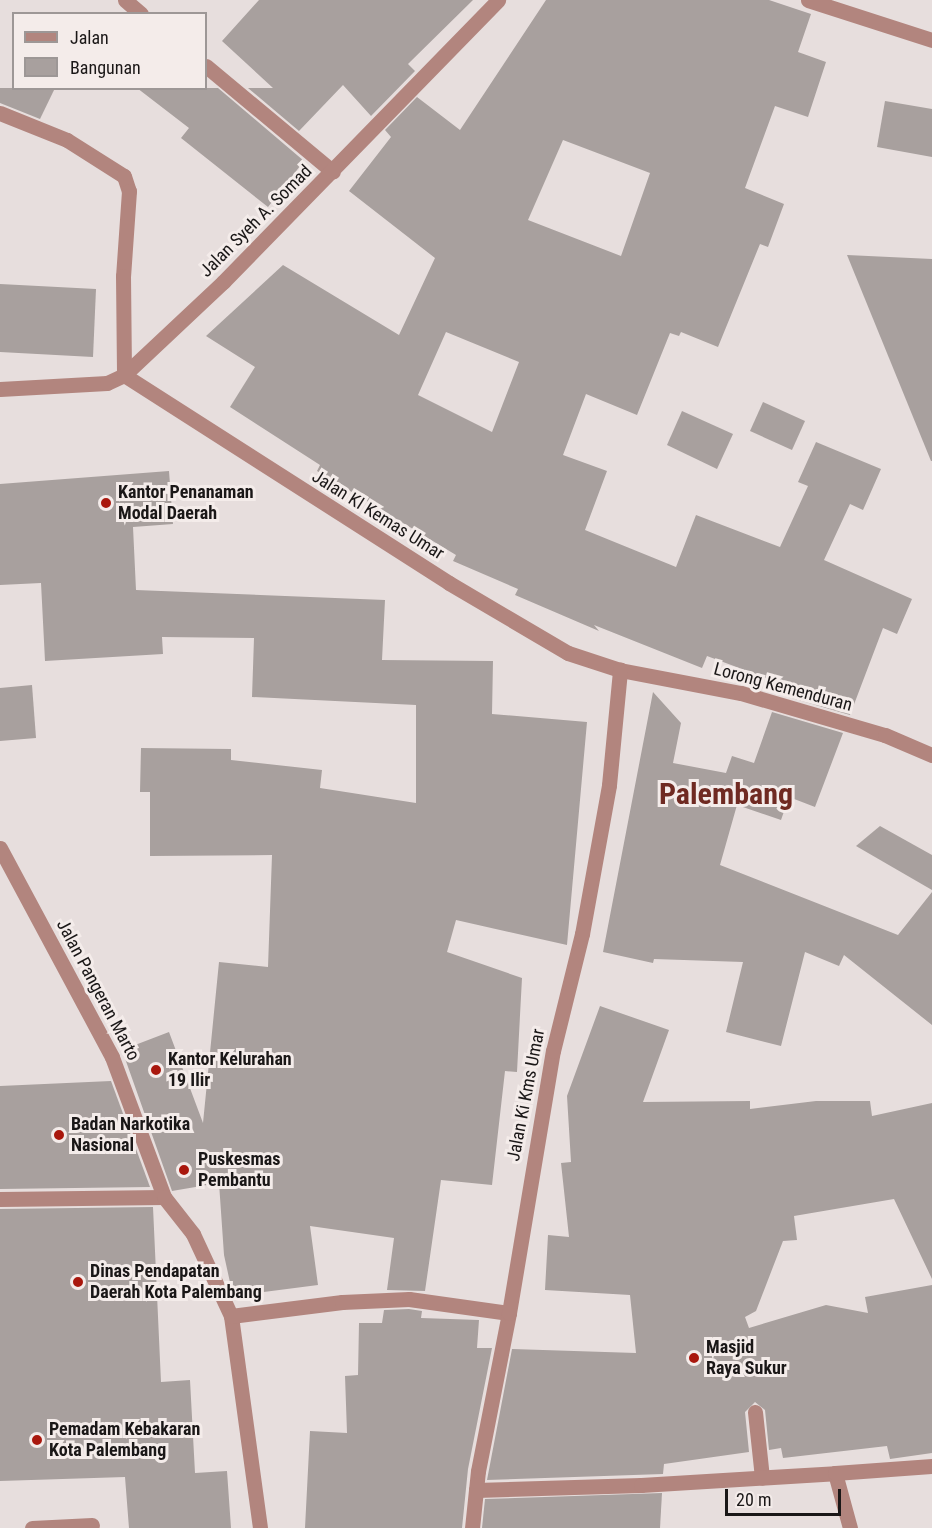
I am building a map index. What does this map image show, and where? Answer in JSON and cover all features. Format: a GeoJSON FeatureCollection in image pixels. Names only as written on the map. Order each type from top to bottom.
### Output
{"type":"FeatureCollection","features":[{"type":"Feature","properties":{"kind":"street","name":"Jalan Syeh A. Somad"},"geometry":{"type":"LineString","coordinates":[[0,389],[98,384],[124,375],[166,338],[333,172],[498,0]]}},
{"type":"Feature","properties":{"kind":"street"},"geometry":{"type":"LineString","coordinates":[[808,0],[932,40]]}},
{"type":"Feature","properties":{"kind":"street"},"geometry":{"type":"LineString","coordinates":[[127,1],[139,12]]}},
{"type":"Feature","properties":{"kind":"street"},"geometry":{"type":"LineString","coordinates":[[207,67],[333,172]]}},
{"type":"Feature","properties":{"kind":"street"},"geometry":{"type":"LineString","coordinates":[[0,113],[67,140],[124,176],[129,191],[123,276],[124,375]]}},
{"type":"Feature","properties":{"kind":"street","name":"Jalan KI Kemas Umar"},"geometry":{"type":"LineString","coordinates":[[124,375],[449,583],[568,653],[620,670]]}},
{"type":"Feature","properties":{"kind":"street","name":"Lorong Kemenduran"},"geometry":{"type":"LineString","coordinates":[[620,670],[741,693],[885,735],[932,755]]}},
{"type":"Feature","properties":{"kind":"street","name":"Jalan Ki Kms Umar"},"geometry":{"type":"LineString","coordinates":[[472,1528],[476,1490],[509,1313],[553,1051],[582,934],[609,785],[620,670]]}},
{"type":"Feature","properties":{"kind":"street","name":"Jalan Pangeran Marto"},"geometry":{"type":"LineString","coordinates":[[0,849],[112,1057],[164,1197],[193,1234],[231,1316],[260,1528]]}},
{"type":"Feature","properties":{"kind":"street"},"geometry":{"type":"LineString","coordinates":[[0,1199],[164,1197]]}},
{"type":"Feature","properties":{"kind":"street"},"geometry":{"type":"LineString","coordinates":[[231,1316],[342,1302],[410,1299],[509,1313]]}},
{"type":"Feature","properties":{"kind":"street"},"geometry":{"type":"LineString","coordinates":[[755,1412],[762,1478]]}},
{"type":"Feature","properties":{"kind":"street"},"geometry":{"type":"LineString","coordinates":[[476,1490],[762,1478],[932,1466]]}},
{"type":"Feature","properties":{"kind":"street"},"geometry":{"type":"LineString","coordinates":[[835,1473],[850,1528]]}},
{"type":"Feature","properties":{"kind":"street"},"geometry":{"type":"LineString","coordinates":[[32,1528],[92,1525]]}},
{"type":"Feature","properties":{"kind":"building"},"geometry":{"type":"Polygon","coordinates":[[[259,0],[473,0],[408,64],[415,71],[371,116],[343,85],[299,131],[248,88],[273,88],[222,41],[259,0]]]}},
{"type":"Feature","properties":{"kind":"building"},"geometry":{"type":"Polygon","coordinates":[[[546,0],[769,0],[811,14],[798,52],[826,62],[808,117],[775,106],[745,188],[784,204],[768,247],[760,244],[718,347],[681,332],[679,336],[670,333],[637,415],[586,394],[563,455],[607,471],[585,530],[676,567],[696,515],[780,547],[808,486],[798,482],[816,442],[881,469],[863,510],[850,504],[824,560],[912,599],[897,634],[883,628],[850,715],[778,694],[782,684],[707,656],[702,668],[594,625],[599,631],[515,595],[518,589],[453,561],[456,555],[317,471],[320,465],[230,407],[255,367],[206,336],[283,265],[399,335],[435,258],[349,191],[391,137],[385,130],[417,97],[460,130],[546,0]],[[563,140],[528,220],[621,256],[650,173],[563,140]],[[446,332],[418,395],[492,432],[519,362],[446,332]]]}},
{"type":"Feature","properties":{"kind":"building"},"geometry":{"type":"Polygon","coordinates":[[[0,88],[54,90],[40,119],[0,103],[0,88]]]}},
{"type":"Feature","properties":{"kind":"building"},"geometry":{"type":"Polygon","coordinates":[[[218,88],[304,161],[268,207],[181,138],[189,128],[140,90],[218,88]]]}},
{"type":"Feature","properties":{"kind":"building"},"geometry":{"type":"Polygon","coordinates":[[[885,101],[932,109],[932,157],[877,147],[885,101]]]}},
{"type":"Feature","properties":{"kind":"building"},"geometry":{"type":"Polygon","coordinates":[[[847,255],[932,259],[932,461],[931,461],[847,255]]]}},
{"type":"Feature","properties":{"kind":"building"},"geometry":{"type":"Polygon","coordinates":[[[0,284],[96,289],[93,357],[0,352],[0,284]]]}},
{"type":"Feature","properties":{"kind":"building"},"geometry":{"type":"Polygon","coordinates":[[[763,402],[805,421],[792,450],[750,431],[763,402]]]}},
{"type":"Feature","properties":{"kind":"building"},"geometry":{"type":"Polygon","coordinates":[[[682,411],[733,434],[717,469],[667,445],[682,411]]]}},
{"type":"Feature","properties":{"kind":"building"},"geometry":{"type":"Polygon","coordinates":[[[169,471],[173,524],[133,527],[136,590],[385,600],[382,660],[493,661],[492,714],[587,722],[567,945],[456,920],[447,952],[522,978],[517,1072],[505,1071],[492,1185],[441,1180],[425,1291],[387,1290],[394,1238],[310,1226],[318,1285],[233,1296],[224,1255],[219,1183],[172,1191],[122,1050],[169,1032],[203,1123],[219,962],[268,967],[272,855],[150,856],[150,792],[140,792],[141,748],[231,749],[231,760],[322,770],[320,788],[416,803],[416,705],[252,697],[254,638],[162,637],[163,654],[45,661],[41,583],[0,585],[0,484],[169,471]]]}},
{"type":"Feature","properties":{"kind":"building"},"geometry":{"type":"Polygon","coordinates":[[[32,685],[36,738],[0,741],[0,688],[32,685]]]}},
{"type":"Feature","properties":{"kind":"building"},"geometry":{"type":"Polygon","coordinates":[[[653,692],[681,723],[673,763],[726,773],[732,756],[754,763],[772,712],[843,733],[815,807],[789,797],[781,820],[737,805],[720,865],[898,935],[932,892],[932,1025],[844,955],[839,966],[805,952],[781,1046],[726,1032],[743,962],[654,959],[653,963],[603,952],[653,692]]]}},
{"type":"Feature","properties":{"kind":"building"},"geometry":{"type":"Polygon","coordinates":[[[880,826],[932,855],[932,890],[856,846],[880,826]]]}},
{"type":"Feature","properties":{"kind":"building"},"geometry":{"type":"Polygon","coordinates":[[[600,1006],[669,1030],[643,1102],[750,1101],[750,1109],[816,1101],[870,1101],[872,1116],[932,1103],[932,1279],[894,1199],[794,1216],[797,1240],[783,1241],[756,1311],[745,1317],[749,1328],[826,1305],[868,1313],[865,1297],[932,1285],[932,1453],[890,1459],[887,1446],[783,1458],[781,1448],[769,1450],[765,1410],[755,1402],[745,1412],[749,1452],[664,1464],[663,1474],[487,1480],[512,1349],[636,1353],[630,1295],[545,1290],[548,1235],[569,1237],[561,1163],[571,1162],[567,1096],[600,1006]]]}},
{"type":"Feature","properties":{"kind":"building","name":"Badan Narkotika Nasional"},"geometry":{"type":"Polygon","coordinates":[[[111,1081],[150,1187],[0,1189],[0,1086],[111,1081]]]}},
{"type":"Feature","properties":{"kind":"building"},"geometry":{"type":"Polygon","coordinates":[[[153,1207],[161,1382],[190,1380],[195,1473],[227,1471],[231,1528],[129,1528],[125,1477],[0,1481],[0,1209],[153,1207]]]}},
{"type":"Feature","properties":{"kind":"building"},"geometry":{"type":"Polygon","coordinates":[[[384,1310],[422,1311],[421,1318],[479,1320],[477,1348],[492,1348],[468,1469],[462,1528],[305,1528],[310,1431],[347,1433],[345,1376],[358,1375],[359,1323],[382,1323],[384,1310]]]}},
{"type":"Feature","properties":{"kind":"building"},"geometry":{"type":"Polygon","coordinates":[[[662,1493],[660,1528],[482,1528],[485,1499],[662,1493]]]}},
{"type":"Feature","properties":{"kind":"place","name":"Kantor Penanaman Modal Daerah"},"geometry":{"type":"Point","coordinates":[106,503]}},
{"type":"Feature","properties":{"kind":"place","name":"Kantor Kelurahan 19 Ilir"},"geometry":{"type":"Point","coordinates":[156,1070]}},
{"type":"Feature","properties":{"kind":"place","name":"Badan Narkotika Nasional"},"geometry":{"type":"Point","coordinates":[59,1135]}},
{"type":"Feature","properties":{"kind":"place","name":"Puskesmas Pembantu"},"geometry":{"type":"Point","coordinates":[184,1170]}},
{"type":"Feature","properties":{"kind":"place","name":"Dinas Pendapatan Daerah Kota Palembang"},"geometry":{"type":"Point","coordinates":[78,1282]}},
{"type":"Feature","properties":{"kind":"place","name":"Masjid Raya Sukur"},"geometry":{"type":"Point","coordinates":[694,1358]}},
{"type":"Feature","properties":{"kind":"place","name":"Pemadam Kebakaran Kota Palembang"},"geometry":{"type":"Point","coordinates":[37,1440]}},
{"type":"Feature","properties":{"kind":"district","name":"Palembang"},"geometry":{"type":"Point","coordinates":[726,794]}}]}
